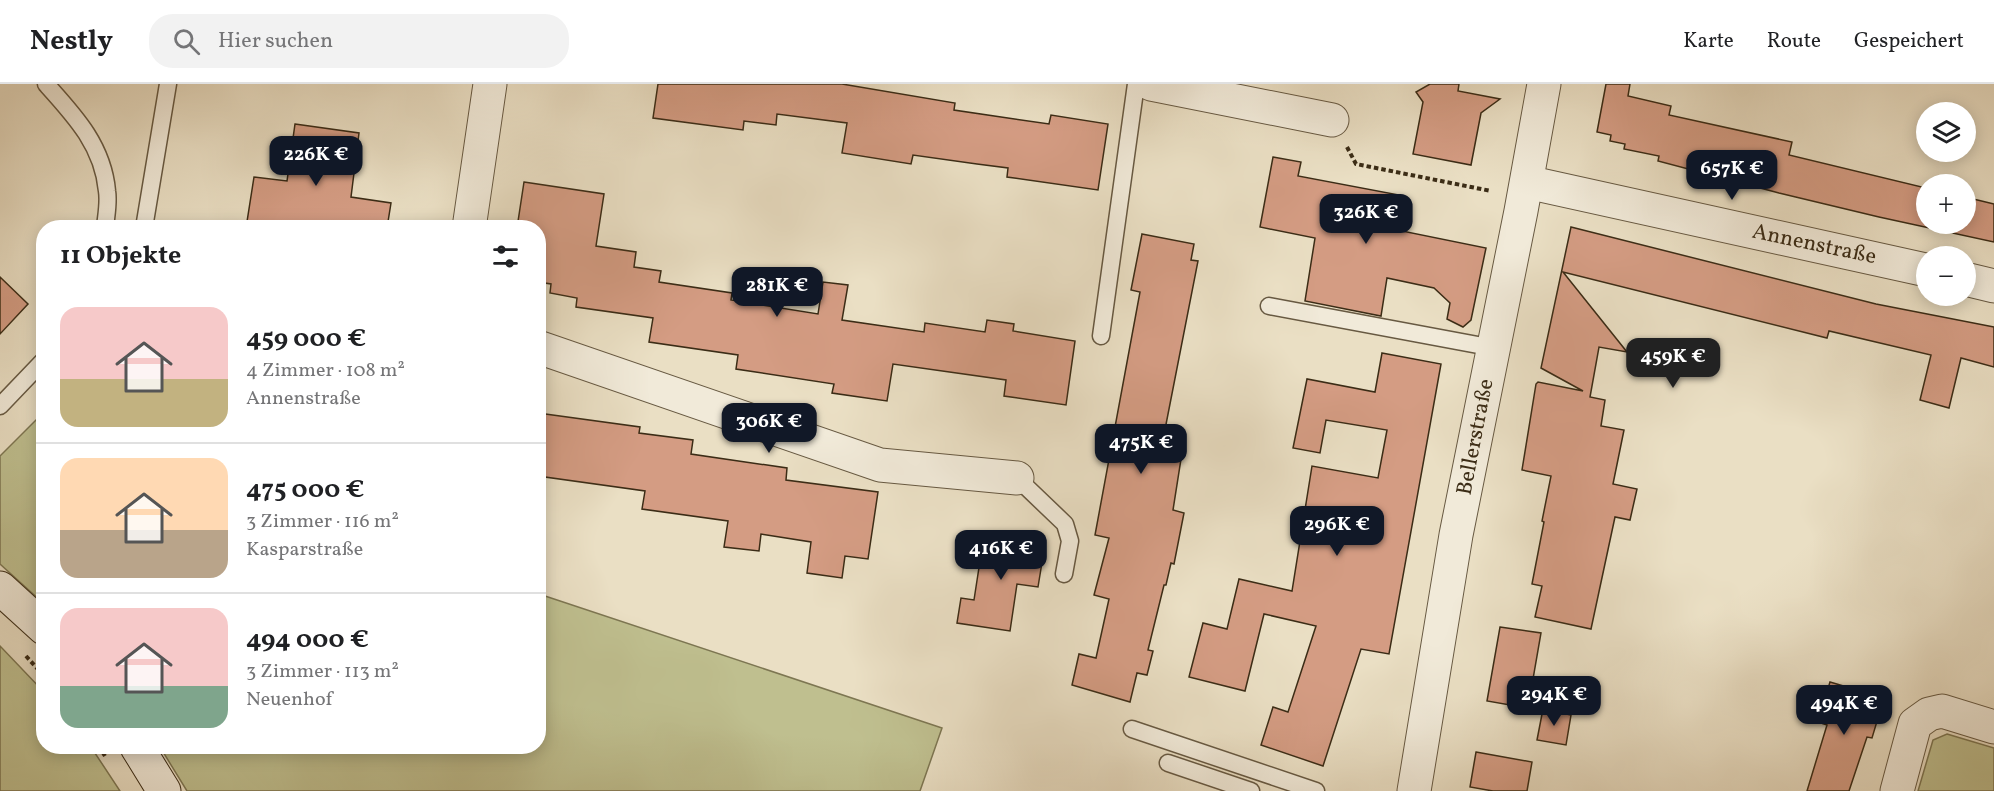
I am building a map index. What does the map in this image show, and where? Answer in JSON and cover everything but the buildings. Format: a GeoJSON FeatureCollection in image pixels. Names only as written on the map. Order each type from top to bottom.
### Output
{"type":"FeatureCollection","features":[{"type":"Feature","properties":{"kind":"street"},"geometry":{"type":"LineString","coordinates":[[470,220],[490,84]]}},
{"type":"Feature","properties":{"kind":"street"},"geometry":{"type":"LineString","coordinates":[[1151,84],[1332,120]]}},
{"type":"Feature","properties":{"kind":"street","name":"Bellerstraße"},"geometry":{"type":"LineString","coordinates":[[1414,791],[1456,535],[1544,84]]}},
{"type":"Feature","properties":{"kind":"street","name":"Annenstraße"},"geometry":{"type":"LineString","coordinates":[[1525,190],[1916,268]]}},
{"type":"Feature","properties":{"kind":"street"},"geometry":{"type":"LineString","coordinates":[[1976,282],[1994,286]]}},
{"type":"Feature","properties":{"kind":"street"},"geometry":{"type":"LineString","coordinates":[[546,350],[880,465],[1017,478]]}},
{"type":"Feature","properties":{"kind":"street"},"geometry":{"type":"LineString","coordinates":[[0,588],[36,621]]}},
{"type":"Feature","properties":{"kind":"street"},"geometry":{"type":"LineString","coordinates":[[1897,791],[1915,724],[1929,714],[1942,711],[1994,727]]}},
{"type":"Feature","properties":{"kind":"street"},"geometry":{"type":"LineString","coordinates":[[141,754],[164,791]]}},
{"type":"Feature","properties":{"kind":"lane"},"geometry":{"type":"LineString","coordinates":[[46,84],[83,125],[100,159],[108,192],[106,220]]}},
{"type":"Feature","properties":{"kind":"lane"},"geometry":{"type":"LineString","coordinates":[[145,220],[168,84]]}},
{"type":"Feature","properties":{"kind":"lane"},"geometry":{"type":"LineString","coordinates":[[1101,336],[1136,84]]}},
{"type":"Feature","properties":{"kind":"lane"},"geometry":{"type":"LineString","coordinates":[[1269,306],[1494,348]]}},
{"type":"Feature","properties":{"kind":"lane"},"geometry":{"type":"LineString","coordinates":[[0,406],[36,368]]}},
{"type":"Feature","properties":{"kind":"lane"},"geometry":{"type":"LineString","coordinates":[[1017,478],[1065,524],[1070,541],[1064,574]]}},
{"type":"Feature","properties":{"kind":"lane"},"geometry":{"type":"LineString","coordinates":[[1132,729],[1314,791]]}},
{"type":"Feature","properties":{"kind":"lane"},"geometry":{"type":"LineString","coordinates":[[1168,763],[1251,791]]}},
{"type":"Feature","properties":{"kind":"path"},"geometry":{"type":"LineString","coordinates":[[1332,120],[1356,164],[1525,190]]}},
{"type":"Feature","properties":{"kind":"green space"},"geometry":{"type":"Polygon","coordinates":[[[36,420],[36,597],[0,564],[0,456],[36,420]]]}},
{"type":"Feature","properties":{"kind":"green space"},"geometry":{"type":"Polygon","coordinates":[[[546,596],[942,728],[920,791],[187,791],[164,754],[546,754],[546,596]]]}},
{"type":"Feature","properties":{"kind":"green space"},"geometry":{"type":"Polygon","coordinates":[[[0,646],[36,684],[36,754],[96,754],[120,791],[0,791],[0,646]]]}},
{"type":"Feature","properties":{"kind":"green space"},"geometry":{"type":"Polygon","coordinates":[[[1947,734],[1994,748],[1994,791],[1918,791],[1933,740],[1947,734]]]}}]}
